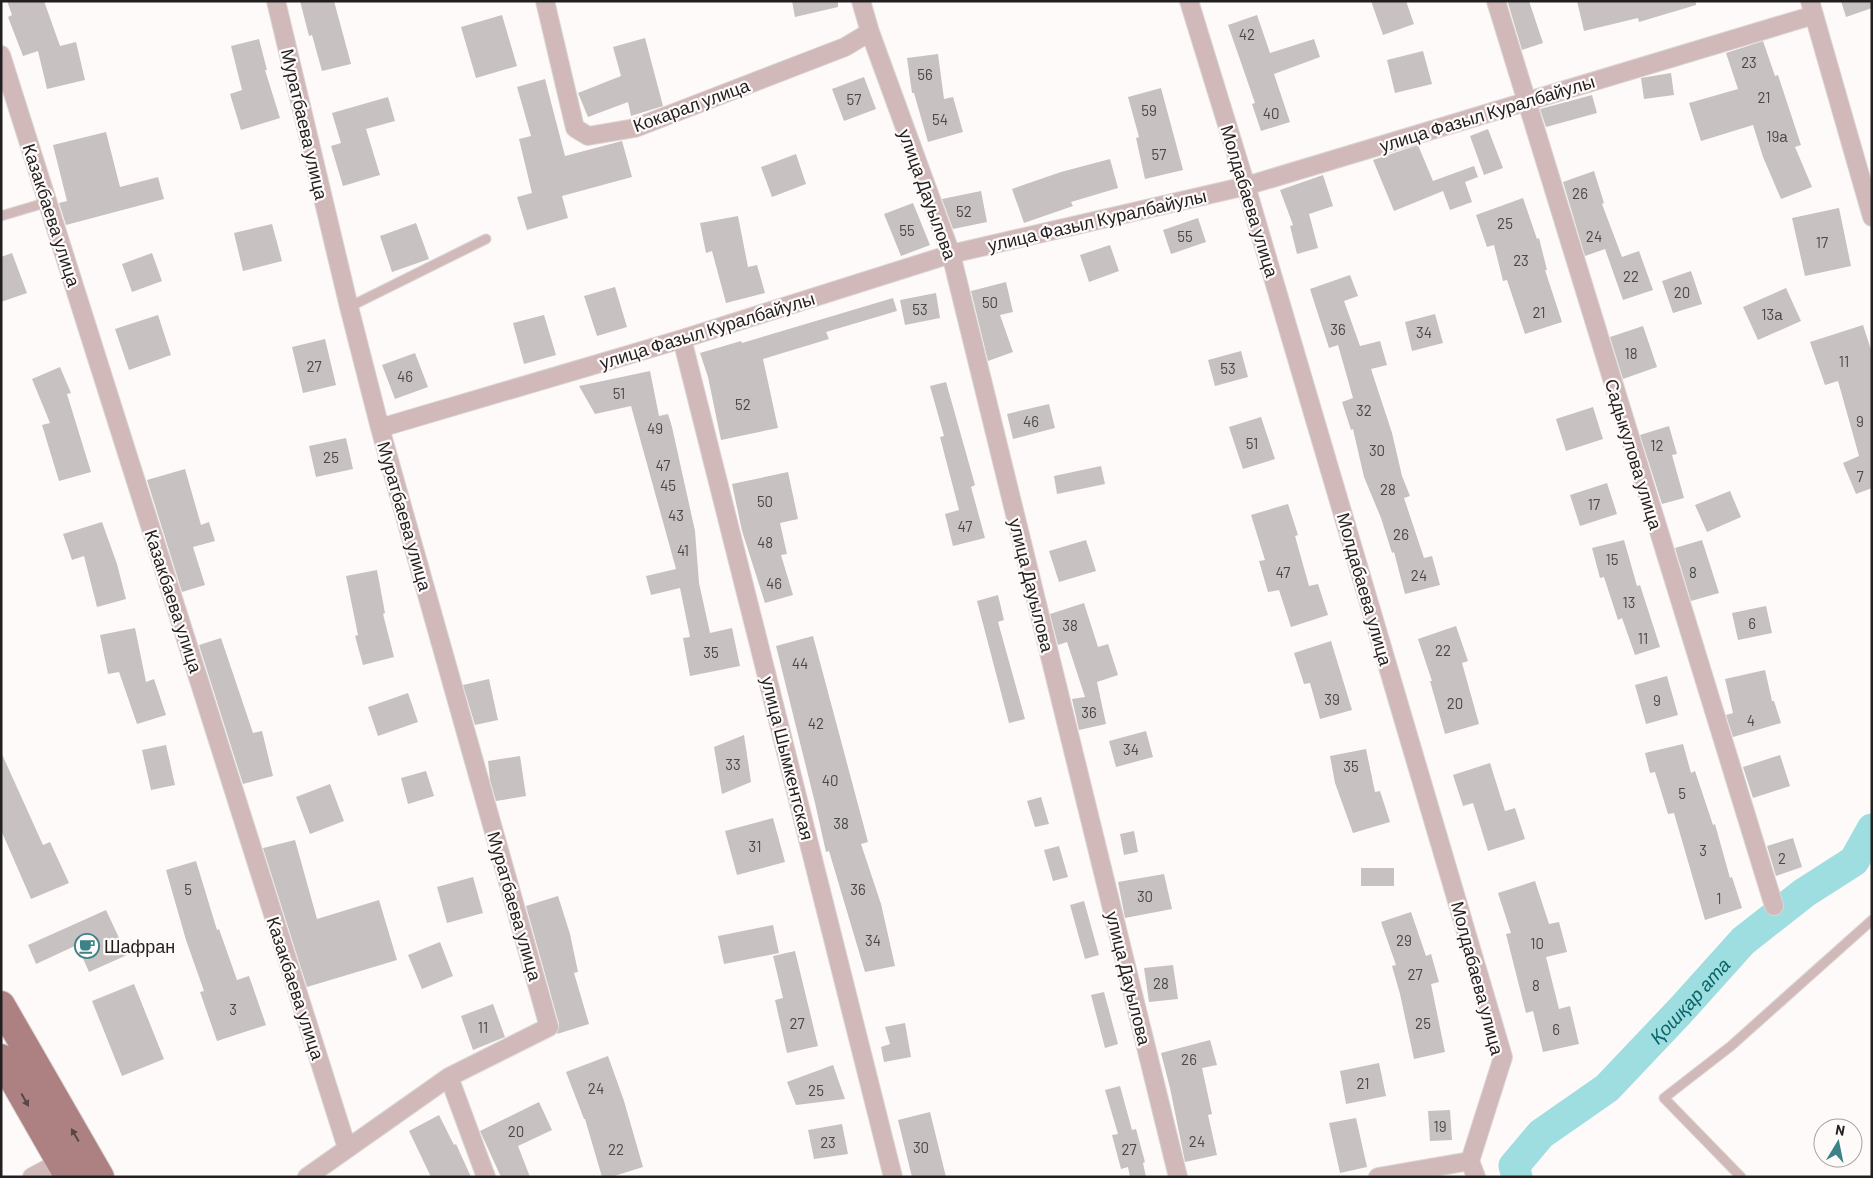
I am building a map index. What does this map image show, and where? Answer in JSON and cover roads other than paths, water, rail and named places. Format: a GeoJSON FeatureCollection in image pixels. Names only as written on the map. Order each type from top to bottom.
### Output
{"type":"FeatureCollection","features":[{"type":"Feature","properties":{"kind":"main road"},"geometry":{"type":"LineString","coordinates":[[1,1005],[100,1177]]}},
{"type":"Feature","properties":{"kind":"main road"},"geometry":{"type":"LineString","coordinates":[[1,1058],[65,1170]]}},
{"type":"Feature","properties":{"kind":"street","name":"Муратбаева улица"},"geometry":{"type":"LineString","coordinates":[[276,1],[380,428],[549,1027],[449,1077]]}},
{"type":"Feature","properties":{"kind":"street","name":"Кокарал улица"},"geometry":{"type":"LineString","coordinates":[[545,1],[574,128],[588,136],[635,128],[845,47],[870,32]]}},
{"type":"Feature","properties":{"kind":"street","name":"улица Дауылова"},"geometry":{"type":"LineString","coordinates":[[861,1],[870,32],[951,254],[1178,1177]]}},
{"type":"Feature","properties":{"kind":"street","name":"Молдабаева улица"},"geometry":{"type":"LineString","coordinates":[[1189,1],[1246,186],[1502,1057],[1473,1169]]}},
{"type":"Feature","properties":{"kind":"street","name":"Садыкулова улица"},"geometry":{"type":"LineString","coordinates":[[1496,1],[1774,906]]}},
{"type":"Feature","properties":{"kind":"street","name":"улица Фазыл Куралбайулы"},"geometry":{"type":"LineString","coordinates":[[380,428],[682,340],[951,254],[1246,186],[1526,102],[1812,8]]}},
{"type":"Feature","properties":{"kind":"street"},"geometry":{"type":"LineString","coordinates":[[1812,8],[1872,217]]}},
{"type":"Feature","properties":{"kind":"street","name":"Казакбаева улица"},"geometry":{"type":"LineString","coordinates":[[1,55],[347,1148]]}},
{"type":"Feature","properties":{"kind":"street","name":"улица Шымкентская"},"geometry":{"type":"LineString","coordinates":[[682,340],[893,1177]]}},
{"type":"Feature","properties":{"kind":"street"},"geometry":{"type":"LineString","coordinates":[[307,1177],[449,1077],[486,1177]]}},
{"type":"Feature","properties":{"kind":"street"},"geometry":{"type":"LineString","coordinates":[[1378,1177],[1473,1169]]}},
{"type":"Feature","properties":{"kind":"street"},"geometry":{"type":"LineString","coordinates":[[32,1177],[65,1170]]}},
{"type":"Feature","properties":{"kind":"lane"},"geometry":{"type":"LineString","coordinates":[[1,216],[48,202]]}},
{"type":"Feature","properties":{"kind":"lane"},"geometry":{"type":"LineString","coordinates":[[349,307],[486,239]]}},
{"type":"Feature","properties":{"kind":"lane"},"geometry":{"type":"LineString","coordinates":[[1741,1177],[1664,1098],[1731,1046],[1872,920]]}},
{"type":"Feature","properties":{"kind":"waterway","name":"Қошқар ата"},"geometry":{"type":"LineString","coordinates":[[1517,1177],[1514,1166],[1541,1134],[1607,1088],[1743,941],[1804,893],[1854,861],[1872,829]]}},
{"type":"Feature","properties":{"kind":"place","name":"Шафран"},"geometry":{"type":"Point","coordinates":[87,946]}}]}
